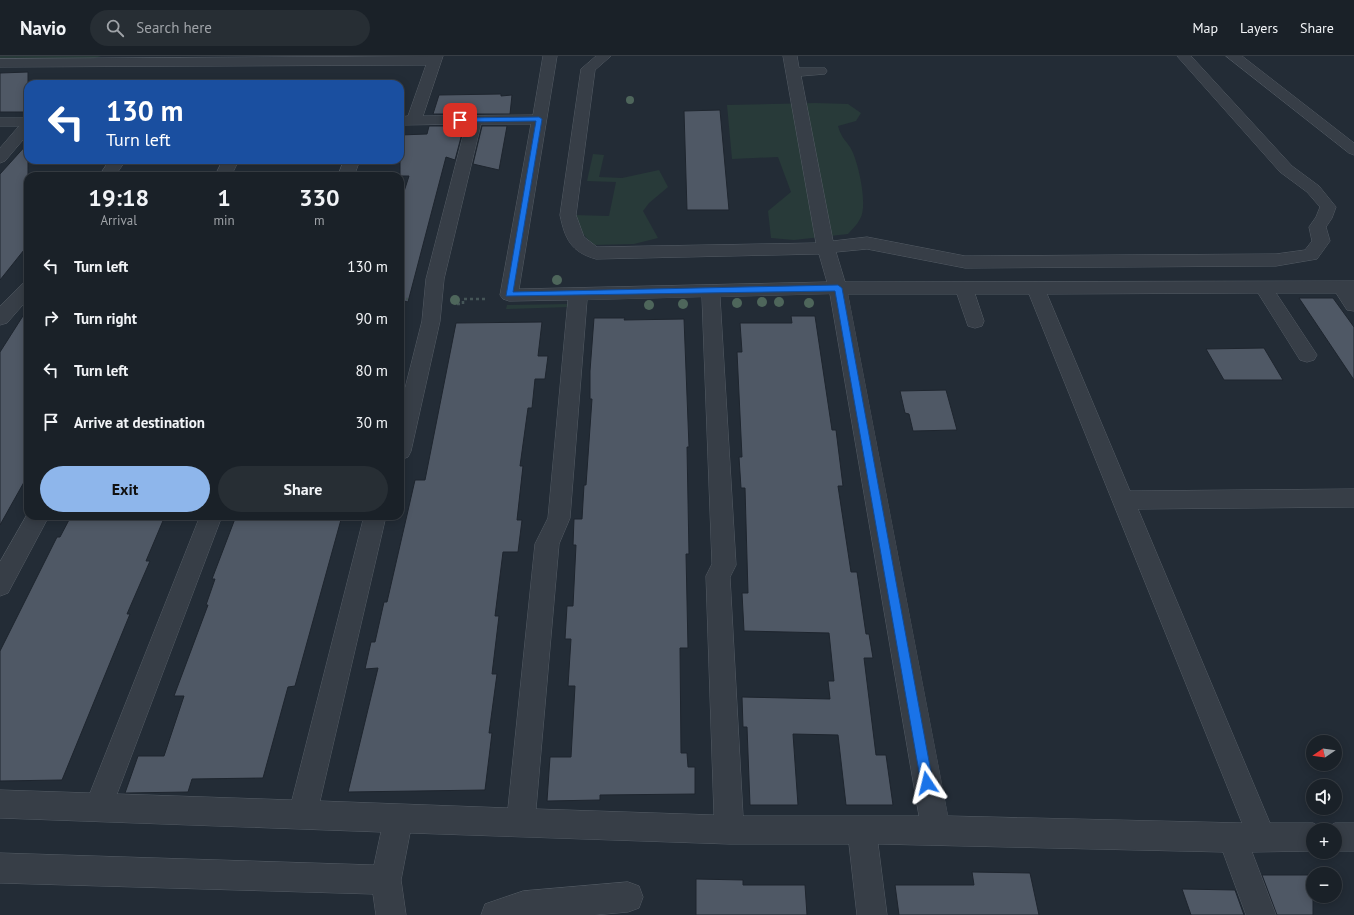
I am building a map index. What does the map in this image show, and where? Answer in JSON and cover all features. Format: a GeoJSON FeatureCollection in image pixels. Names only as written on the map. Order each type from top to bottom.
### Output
{"type":"FeatureCollection","features":[{"type":"Feature","properties":{"kind":"street"},"geometry":{"type":"LineString","coordinates":[[550,56],[509,295],[711,290],[1036,286],[1347,287],[1354,305]]}},
{"type":"Feature","properties":{"kind":"street"},"geometry":{"type":"LineString","coordinates":[[604,56],[588,69],[568,215],[572,233],[585,250],[596,253],[826,248],[867,243],[965,262],[1276,260],[1311,255],[1321,241],[1318,226],[1324,218],[1328,207],[1313,189],[1286,168],[1184,56]]}},
{"type":"Feature","properties":{"kind":"street"},"geometry":{"type":"LineString","coordinates":[[790,56],[826,248],[838,288],[936,830]]}},
{"type":"Feature","properties":{"kind":"street"},"geometry":{"type":"LineString","coordinates":[[1233,56],[1351,145]]}},
{"type":"Feature","properties":{"kind":"street"},"geometry":{"type":"LineString","coordinates":[[0,63],[108,59],[435,59],[407,120],[539,119]]}},
{"type":"Feature","properties":{"kind":"street"},"geometry":{"type":"LineString","coordinates":[[793,72],[820,71]]}},
{"type":"Feature","properties":{"kind":"street"},"geometry":{"type":"LineString","coordinates":[[404,434],[431,320],[435,279],[475,120]]}},
{"type":"Feature","properties":{"kind":"street"},"geometry":{"type":"LineString","coordinates":[[0,122],[24,123]]}},
{"type":"Feature","properties":{"kind":"street"},"geometry":{"type":"LineString","coordinates":[[0,158],[24,128]]}},
{"type":"Feature","properties":{"kind":"street"},"geometry":{"type":"LineString","coordinates":[[1036,286],[1122,500],[1262,838]]}},
{"type":"Feature","properties":{"kind":"street"},"geometry":{"type":"LineString","coordinates":[[1262,286],[1307,355]]}},
{"type":"Feature","properties":{"kind":"street"},"geometry":{"type":"LineString","coordinates":[[964,287],[975,321]]}},
{"type":"Feature","properties":{"kind":"street"},"geometry":{"type":"LineString","coordinates":[[711,290],[724,565],[718,576],[728,830]]}},
{"type":"Feature","properties":{"kind":"street"},"geometry":{"type":"LineString","coordinates":[[0,318],[24,292]]}},
{"type":"Feature","properties":{"kind":"street"},"geometry":{"type":"LineString","coordinates":[[521,822],[546,544],[559,518],[578,294]]}},
{"type":"Feature","properties":{"kind":"street"},"geometry":{"type":"LineString","coordinates":[[1122,500],[1354,498]]}},
{"type":"Feature","properties":{"kind":"street"},"geometry":{"type":"LineString","coordinates":[[0,585],[36,520]]}},
{"type":"Feature","properties":{"kind":"street"},"geometry":{"type":"LineString","coordinates":[[98,808],[209,520]]}},
{"type":"Feature","properties":{"kind":"street"},"geometry":{"type":"LineString","coordinates":[[303,815],[375,520]]}},
{"type":"Feature","properties":{"kind":"street"},"geometry":{"type":"LineString","coordinates":[[0,804],[728,830],[936,830],[1232,838],[1306,837]]}},
{"type":"Feature","properties":{"kind":"street"},"geometry":{"type":"LineString","coordinates":[[391,915],[386,880],[398,818]]}},
{"type":"Feature","properties":{"kind":"street"},"geometry":{"type":"LineString","coordinates":[[862,831],[872,915]]}},
{"type":"Feature","properties":{"kind":"street"},"geometry":{"type":"LineString","coordinates":[[1342,837],[1354,837]]}},
{"type":"Feature","properties":{"kind":"street"},"geometry":{"type":"LineString","coordinates":[[1232,838],[1261,915]]}},
{"type":"Feature","properties":{"kind":"street"},"geometry":{"type":"LineString","coordinates":[[0,868],[386,880]]}},
{"type":"Feature","properties":{"kind":"street"},"geometry":{"type":"LineString","coordinates":[[496,915],[523,906],[628,897]]}},
{"type":"Feature","properties":{"kind":"path"},"geometry":{"type":"LineString","coordinates":[[451,304],[463,304],[463,299],[488,299]]}},
{"type":"Feature","properties":{"kind":"shaded area"},"geometry":{"type":"Polygon","coordinates":[[[0,56],[101,56],[92,59],[0,59],[0,56]]]}},
{"type":"Feature","properties":{"kind":"shaded area"},"geometry":{"type":"Polygon","coordinates":[[[815,103],[848,104],[861,113],[856,121],[838,126],[841,135],[851,149],[858,167],[863,196],[862,213],[859,221],[848,234],[794,240],[771,238],[768,211],[791,192],[778,157],[732,159],[727,105],[815,103]]]}},
{"type":"Feature","properties":{"kind":"shaded area"},"geometry":{"type":"Polygon","coordinates":[[[593,154],[604,155],[599,177],[622,178],[659,170],[668,187],[649,203],[643,211],[658,238],[634,244],[593,245],[577,227],[574,215],[609,216],[616,182],[587,181],[593,154]]]}},
{"type":"Feature","properties":{"kind":"shaded area"},"geometry":{"type":"Polygon","coordinates":[[[570,304],[570,307],[506,309],[507,305],[570,304]]]}},
{"type":"Feature","properties":{"kind":"building"},"geometry":{"type":"Polygon","coordinates":[[[28,72],[28,80],[24,80],[24,112],[0,112],[0,73],[28,72]]]}},
{"type":"Feature","properties":{"kind":"building"},"geometry":{"type":"Polygon","coordinates":[[[501,94],[501,96],[512,95],[510,114],[433,114],[439,95],[501,94]]]}},
{"type":"Feature","properties":{"kind":"building"},"geometry":{"type":"Polygon","coordinates":[[[720,110],[729,210],[687,210],[684,111],[720,110]]]}},
{"type":"Feature","properties":{"kind":"building"},"geometry":{"type":"Polygon","coordinates":[[[429,126],[464,126],[455,160],[446,157],[408,302],[404,301],[404,192],[409,176],[404,176],[404,172],[400,172],[400,164],[404,164],[404,135],[427,134],[429,126]]]}},
{"type":"Feature","properties":{"kind":"building"},"geometry":{"type":"Polygon","coordinates":[[[482,126],[507,126],[499,170],[473,164],[482,126]]]}},
{"type":"Feature","properties":{"kind":"building"},"geometry":{"type":"Polygon","coordinates":[[[24,147],[24,164],[28,164],[28,172],[24,172],[24,250],[0,280],[0,174],[24,147]]]}},
{"type":"Feature","properties":{"kind":"building"},"geometry":{"type":"Polygon","coordinates":[[[1299,298],[1333,298],[1354,327],[1354,380],[1299,298]]]}},
{"type":"Feature","properties":{"kind":"building"},"geometry":{"type":"Polygon","coordinates":[[[24,314],[24,482],[0,525],[0,352],[24,314]]]}},
{"type":"Feature","properties":{"kind":"building"},"geometry":{"type":"Polygon","coordinates":[[[791,316],[815,316],[832,430],[836,430],[843,486],[838,486],[851,572],[857,572],[866,634],[869,634],[873,658],[864,658],[876,755],[886,755],[893,805],[846,805],[838,735],[793,734],[798,805],[750,805],[747,727],[743,727],[742,697],[830,699],[828,681],[834,681],[829,633],[744,631],[742,593],[748,593],[745,488],[741,488],[739,457],[742,457],[737,352],[742,352],[740,323],[792,323],[791,316]]]}},
{"type":"Feature","properties":{"kind":"building"},"geometry":{"type":"Polygon","coordinates":[[[594,318],[625,318],[624,320],[684,319],[689,447],[687,447],[689,554],[686,554],[688,648],[680,648],[681,753],[687,753],[688,767],[695,767],[695,794],[600,795],[600,800],[547,801],[550,757],[571,757],[575,686],[568,686],[571,639],[565,639],[567,606],[573,606],[576,545],[573,545],[574,519],[582,519],[584,485],[586,485],[592,399],[590,399],[590,371],[594,318]]]}},
{"type":"Feature","properties":{"kind":"building"},"geometry":{"type":"Polygon","coordinates":[[[542,322],[538,356],[548,356],[545,379],[535,379],[532,408],[528,408],[520,466],[523,466],[517,520],[522,520],[518,552],[503,552],[495,616],[499,616],[492,674],[497,674],[489,733],[492,733],[485,790],[348,792],[378,668],[365,669],[371,642],[375,642],[384,602],[387,602],[415,480],[425,480],[456,323],[542,322]]]}},
{"type":"Feature","properties":{"kind":"building"},"geometry":{"type":"Polygon","coordinates":[[[1264,348],[1283,380],[1224,380],[1206,349],[1264,348]]]}},
{"type":"Feature","properties":{"kind":"building"},"geometry":{"type":"Polygon","coordinates":[[[946,390],[957,430],[913,431],[909,414],[905,413],[900,391],[946,390]]]}},
{"type":"Feature","properties":{"kind":"building"},"geometry":{"type":"Polygon","coordinates":[[[69,520],[163,520],[146,561],[150,561],[127,614],[130,614],[62,780],[0,781],[0,651],[57,537],[60,537],[69,520]]]}},
{"type":"Feature","properties":{"kind":"building"},"geometry":{"type":"Polygon","coordinates":[[[234,520],[341,520],[295,686],[288,687],[263,778],[192,779],[188,792],[125,793],[138,756],[164,756],[184,696],[174,696],[208,605],[206,605],[215,579],[212,579],[234,520]]]}},
{"type":"Feature","properties":{"kind":"building"},"geometry":{"type":"Polygon","coordinates":[[[972,872],[1030,873],[1039,915],[899,915],[895,885],[974,885],[972,872]]]}},
{"type":"Feature","properties":{"kind":"building"},"geometry":{"type":"Polygon","coordinates":[[[1262,875],[1306,875],[1306,903],[1313,903],[1313,915],[1277,915],[1262,875]]]}},
{"type":"Feature","properties":{"kind":"building"},"geometry":{"type":"Polygon","coordinates":[[[696,879],[743,880],[743,885],[805,885],[807,915],[696,915],[696,879]]]}},
{"type":"Feature","properties":{"kind":"building"},"geometry":{"type":"Polygon","coordinates":[[[1182,889],[1235,890],[1244,915],[1191,915],[1182,889]]]}},
{"type":"Feature","properties":{"kind":"route"},"geometry":{"type":"LineString","coordinates":[[460,120],[539,119],[509,295],[838,288],[927,783]]}}]}
